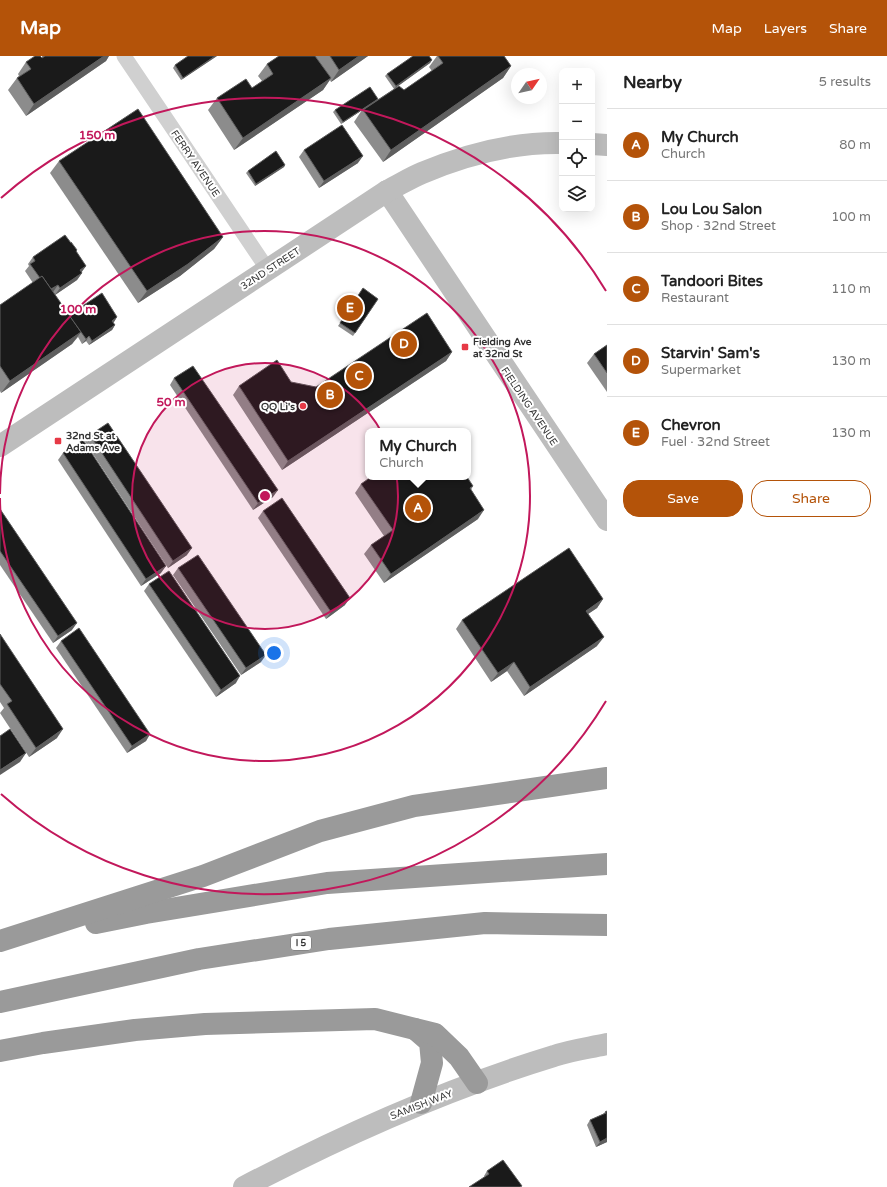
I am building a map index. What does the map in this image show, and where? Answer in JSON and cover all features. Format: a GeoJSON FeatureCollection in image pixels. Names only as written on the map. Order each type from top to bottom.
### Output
{"type":"FeatureCollection","features":[{"type":"Feature","properties":{"kind":"highway"},"geometry":{"type":"LineString","coordinates":[[0,943],[203,876],[320,831],[414,806],[607,778]]}},
{"type":"Feature","properties":{"kind":"highway"},"geometry":{"type":"LineString","coordinates":[[0,943],[146,913],[327,883],[607,864]]}},
{"type":"Feature","properties":{"kind":"highway","name":"I 5"},"geometry":{"type":"LineString","coordinates":[[0,1002],[199,959],[329,939],[485,923],[607,925]]}},
{"type":"Feature","properties":{"kind":"highway"},"geometry":{"type":"LineString","coordinates":[[0,1051],[43,1043],[127,1031],[205,1024],[375,1019],[435,1034],[459,1057],[477,1083]]}},
{"type":"Feature","properties":{"kind":"highway"},"geometry":{"type":"LineString","coordinates":[[415,1029],[430,1042],[432,1063],[421,1103]]}},
{"type":"Feature","properties":{"kind":"street","name":"FERRY AVENUE"},"geometry":{"type":"LineString","coordinates":[[124,56],[268,270]]}},
{"type":"Feature","properties":{"kind":"street","name":"32ND STREET"},"geometry":{"type":"LineString","coordinates":[[0,446],[387,191],[422,173],[477,153],[510,146],[559,143]]}},
{"type":"Feature","properties":{"kind":"street"},"geometry":{"type":"LineString","coordinates":[[595,144],[607,145]]}},
{"type":"Feature","properties":{"kind":"street","name":"FIELDING AVENUE"},"geometry":{"type":"LineString","coordinates":[[387,191],[607,520]]}},
{"type":"Feature","properties":{"kind":"street","name":"SAMISH WAY"},"geometry":{"type":"LineString","coordinates":[[244,1187],[303,1156],[421,1103],[555,1055],[607,1044]]}},
{"type":"Feature","properties":{"kind":"building"},"geometry":{"type":"Polygon","coordinates":[[[35,56],[40,56],[42,58],[45,56],[104,56],[34,104],[17,78],[31,69],[26,62],[35,56]]]}},
{"type":"Feature","properties":{"kind":"building"},"geometry":{"type":"Polygon","coordinates":[[[188,56],[215,56],[183,78],[175,65],[188,56]]]}},
{"type":"Feature","properties":{"kind":"building"},"geometry":{"type":"Polygon","coordinates":[[[279,56],[315,56],[331,78],[243,138],[217,98],[246,79],[252,88],[273,74],[267,64],[279,56]]]}},
{"type":"Feature","properties":{"kind":"building"},"geometry":{"type":"Polygon","coordinates":[[[330,56],[359,56],[339,70],[330,56]]]}},
{"type":"Feature","properties":{"kind":"building"},"geometry":{"type":"Polygon","coordinates":[[[413,56],[429,56],[432,60],[396,86],[387,74],[413,56]]]}},
{"type":"Feature","properties":{"kind":"building"},"geometry":{"type":"Polygon","coordinates":[[[438,56],[504,56],[511,66],[391,150],[363,110],[399,86],[404,90],[443,63],[438,56]]]}},
{"type":"Feature","properties":{"kind":"building"},"geometry":{"type":"Polygon","coordinates":[[[370,87],[378,99],[343,122],[335,110],[370,87]]]}},
{"type":"Feature","properties":{"kind":"building"},"geometry":{"type":"Polygon","coordinates":[[[138,109],[223,237],[188,264],[147,291],[59,161],[138,109]]]}},
{"type":"Feature","properties":{"kind":"building"},"geometry":{"type":"Polygon","coordinates":[[[342,125],[363,156],[324,181],[304,150],[342,125]]]}},
{"type":"Feature","properties":{"kind":"building"},"geometry":{"type":"Polygon","coordinates":[[[276,151],[285,165],[256,184],[248,171],[276,151]]]}},
{"type":"Feature","properties":{"kind":"building"},"geometry":{"type":"Polygon","coordinates":[[[65,235],[77,250],[76,251],[86,266],[80,270],[82,273],[60,288],[58,285],[51,289],[42,276],[40,278],[30,264],[35,261],[33,257],[65,235]]]}},
{"type":"Feature","properties":{"kind":"building"},"geometry":{"type":"Polygon","coordinates":[[[42,276],[81,332],[10,381],[0,366],[0,305],[42,276]]]}},
{"type":"Feature","properties":{"kind":"building"},"geometry":{"type":"Polygon","coordinates":[[[363,288],[378,299],[355,333],[340,323],[363,288]]]}},
{"type":"Feature","properties":{"kind":"building"},"geometry":{"type":"Polygon","coordinates":[[[102,293],[117,317],[112,321],[115,325],[92,341],[89,336],[86,339],[69,315],[102,293]]]}},
{"type":"Feature","properties":{"kind":"building"},"geometry":{"type":"Polygon","coordinates":[[[427,313],[452,352],[288,461],[239,386],[277,360],[291,382],[316,387],[427,313]]]}},
{"type":"Feature","properties":{"kind":"building"},"geometry":{"type":"Polygon","coordinates":[[[607,345],[607,373],[594,354],[607,345]]]}},
{"type":"Feature","properties":{"kind":"building"},"geometry":{"type":"Polygon","coordinates":[[[193,366],[278,490],[258,503],[174,378],[193,366]]]}},
{"type":"Feature","properties":{"kind":"building"},"geometry":{"type":"Polygon","coordinates":[[[108,423],[192,548],[173,561],[90,435],[108,423]]]}},
{"type":"Feature","properties":{"kind":"building"},"geometry":{"type":"Polygon","coordinates":[[[83,440],[166,566],[146,579],[63,453],[83,440]]]}},
{"type":"Feature","properties":{"kind":"building"},"geometry":{"type":"Polygon","coordinates":[[[367,480],[469,480],[473,486],[470,488],[484,510],[391,574],[371,545],[393,530],[361,484],[367,480]]]}},
{"type":"Feature","properties":{"kind":"building"},"geometry":{"type":"Polygon","coordinates":[[[282,498],[350,598],[331,612],[263,511],[282,498]]]}},
{"type":"Feature","properties":{"kind":"building"},"geometry":{"type":"Polygon","coordinates":[[[0,509],[77,623],[58,636],[0,551],[0,509]]]}},
{"type":"Feature","properties":{"kind":"building"},"geometry":{"type":"Polygon","coordinates":[[[569,548],[603,599],[586,611],[604,637],[530,687],[514,662],[498,673],[462,620],[569,548]]]}},
{"type":"Feature","properties":{"kind":"building"},"geometry":{"type":"Polygon","coordinates":[[[198,555],[266,655],[246,668],[178,568],[198,555]]]}},
{"type":"Feature","properties":{"kind":"building"},"geometry":{"type":"Polygon","coordinates":[[[169,571],[240,676],[221,690],[149,584],[169,571]]]}},
{"type":"Feature","properties":{"kind":"building"},"geometry":{"type":"Polygon","coordinates":[[[79,628],[150,734],[132,746],[61,641],[79,628]]]}},
{"type":"Feature","properties":{"kind":"building"},"geometry":{"type":"Polygon","coordinates":[[[0,634],[63,729],[36,748],[7,704],[12,701],[0,684],[0,634]]]}},
{"type":"Feature","properties":{"kind":"building"},"geometry":{"type":"Polygon","coordinates":[[[10,729],[26,753],[0,770],[0,736],[10,729]]]}},
{"type":"Feature","properties":{"kind":"building"},"geometry":{"type":"Polygon","coordinates":[[[607,1111],[607,1138],[600,1142],[590,1120],[606,1113],[605,1112],[607,1111]]]}},
{"type":"Feature","properties":{"kind":"building"},"geometry":{"type":"Polygon","coordinates":[[[503,1160],[522,1186],[469,1187],[489,1174],[487,1171],[503,1160]]]}},
{"type":"Feature","properties":{"kind":"place","name":"Chevron"},"geometry":{"type":"Point","coordinates":[350,308]}},
{"type":"Feature","properties":{"kind":"place","name":"Starvin' Sam's"},"geometry":{"type":"Point","coordinates":[404,344]}},
{"type":"Feature","properties":{"kind":"place","name":"Fielding Ave at 32nd St"},"geometry":{"type":"Point","coordinates":[465,347]}},
{"type":"Feature","properties":{"kind":"place","name":"Tandoori Bites"},"geometry":{"type":"Point","coordinates":[359,376]}},
{"type":"Feature","properties":{"kind":"place","name":"Lou Lou Salon"},"geometry":{"type":"Point","coordinates":[330,395]}},
{"type":"Feature","properties":{"kind":"place","name":"QQ Li's"},"geometry":{"type":"Point","coordinates":[303,406]}},
{"type":"Feature","properties":{"kind":"place","name":"32nd St at Adams Ave"},"geometry":{"type":"Point","coordinates":[58,441]}},
{"type":"Feature","properties":{"kind":"place","name":"My Church"},"geometry":{"type":"Point","coordinates":[418,508]}}]}
